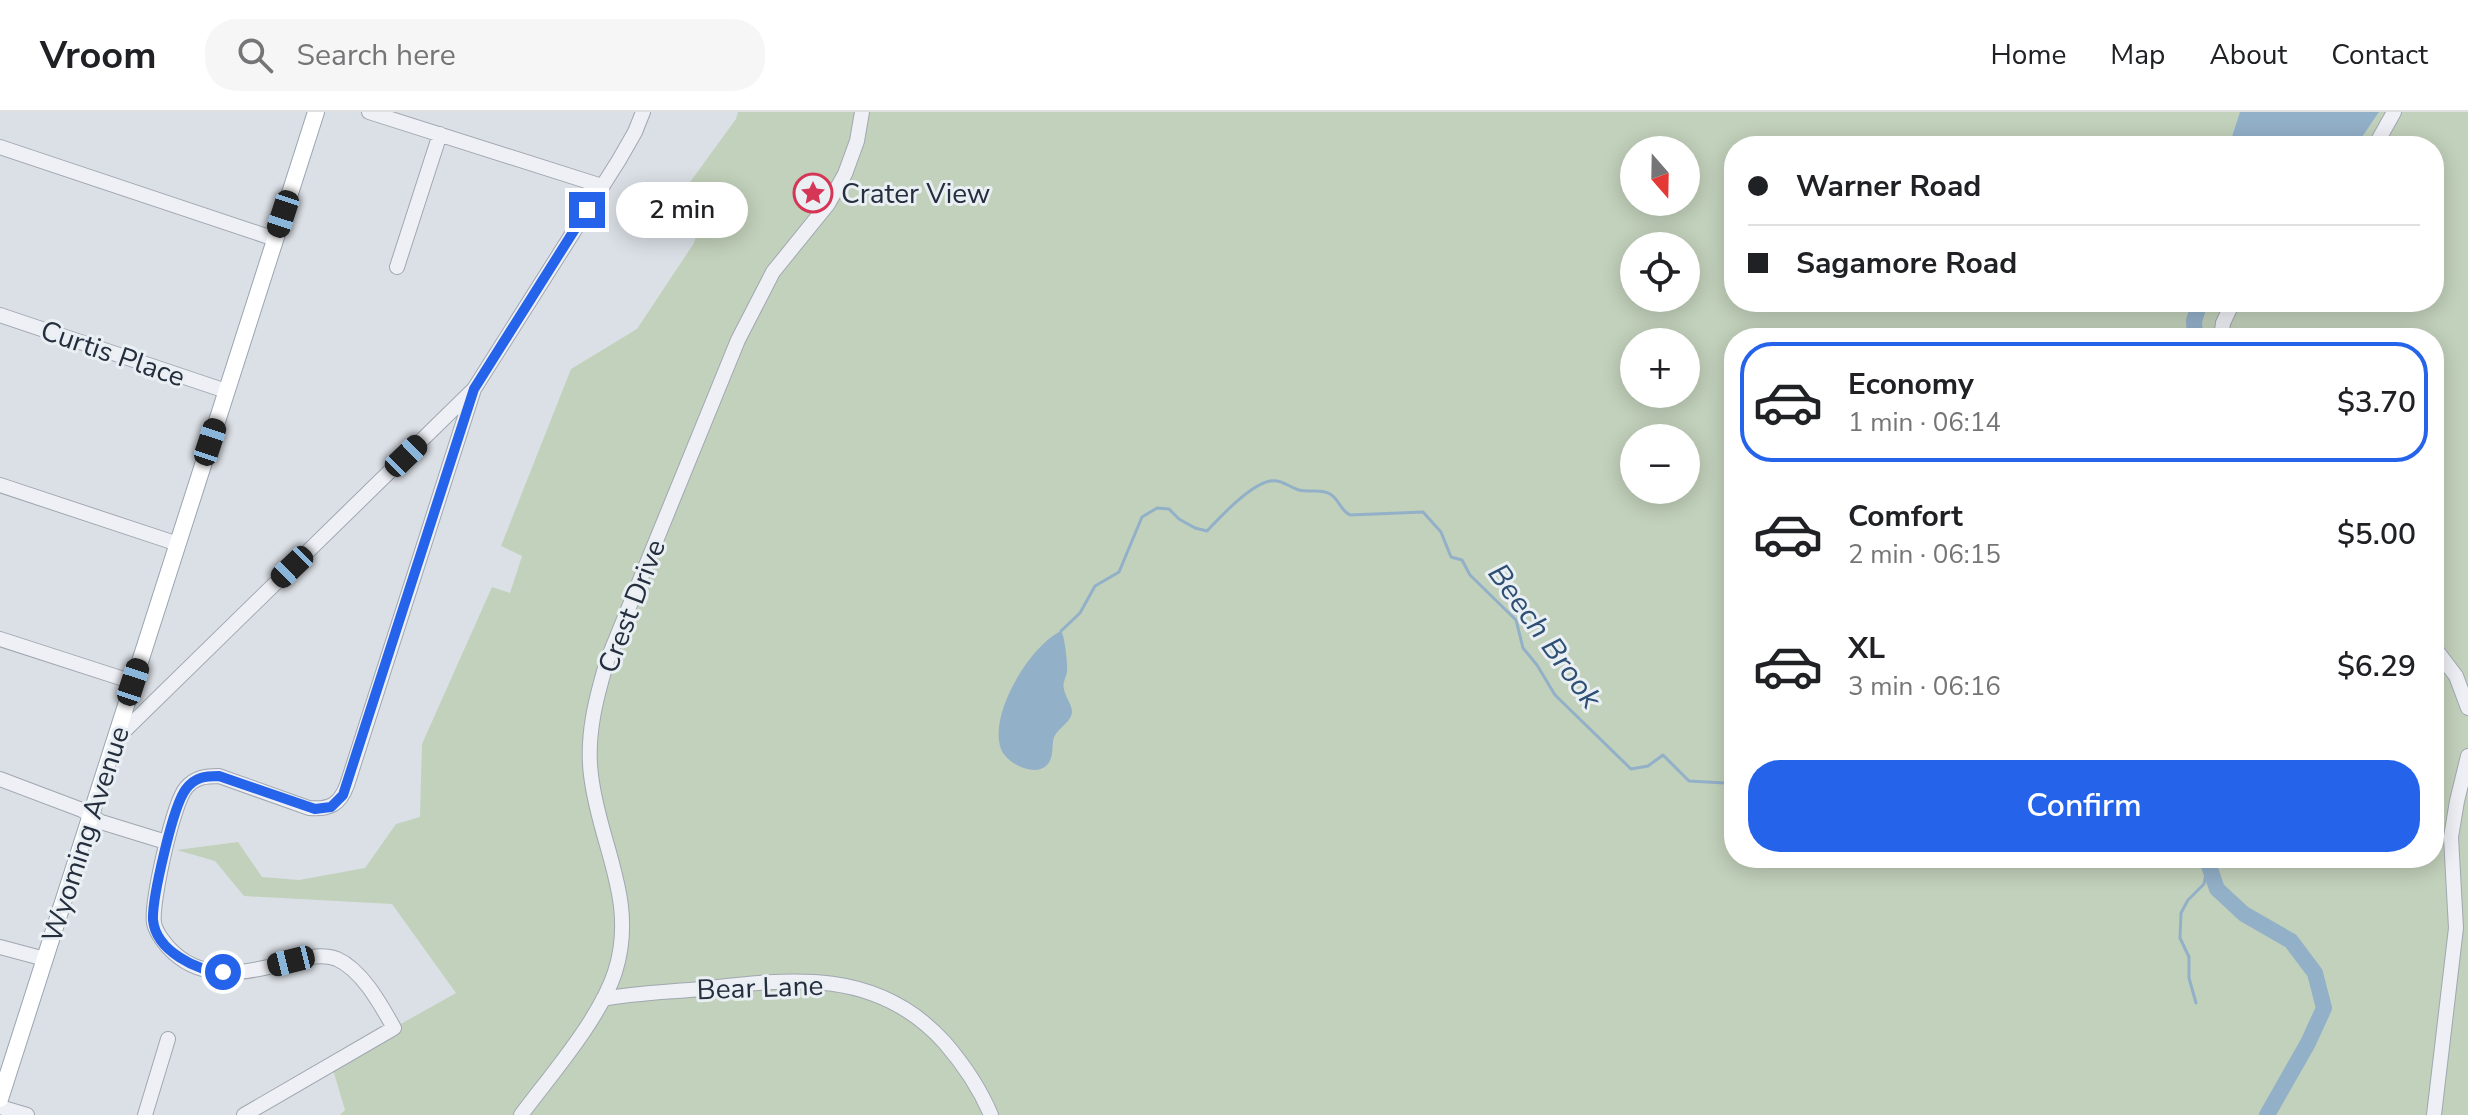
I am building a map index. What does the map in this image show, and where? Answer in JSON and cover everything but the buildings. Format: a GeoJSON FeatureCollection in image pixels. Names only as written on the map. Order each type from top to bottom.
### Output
{"type":"FeatureCollection","features":[{"type":"Feature","properties":{"kind":"main road","name":"Wyoming Avenue"},"geometry":{"type":"LineString","coordinates":[[0,1099],[316,112]]}},
{"type":"Feature","properties":{"kind":"street"},"geometry":{"type":"LineString","coordinates":[[369,112],[602,186]]}},
{"type":"Feature","properties":{"kind":"street"},"geometry":{"type":"LineString","coordinates":[[115,740],[474,389],[635,132],[643,112]]}},
{"type":"Feature","properties":{"kind":"street","name":"Crest Drive"},"geometry":{"type":"LineString","coordinates":[[521,1115],[610,998],[616,971],[624,918],[620,886],[591,777],[589,741],[597,694],[607,661],[738,340],[773,272],[828,204],[845,174],[857,141],[862,112]]}},
{"type":"Feature","properties":{"kind":"street"},"geometry":{"type":"LineString","coordinates":[[2381,136],[2394,112]]}},
{"type":"Feature","properties":{"kind":"street"},"geometry":{"type":"LineString","coordinates":[[397,267],[440,134]]}},
{"type":"Feature","properties":{"kind":"street"},"geometry":{"type":"LineString","coordinates":[[0,147],[275,239]]}},
{"type":"Feature","properties":{"kind":"street","name":"Curtis Place"},"geometry":{"type":"LineString","coordinates":[[0,315],[226,391]]}},
{"type":"Feature","properties":{"kind":"street"},"geometry":{"type":"LineString","coordinates":[[244,1115],[394,1028],[369,989],[351,968],[336,959],[305,957],[233,973],[200,969],[174,953],[153,921],[166,842],[186,788],[205,776],[219,776],[315,809],[331,807],[343,795],[474,389]]}},
{"type":"Feature","properties":{"kind":"street"},"geometry":{"type":"LineString","coordinates":[[0,485],[178,544]]}},
{"type":"Feature","properties":{"kind":"street"},"geometry":{"type":"LineString","coordinates":[[0,639],[133,682]]}},
{"type":"Feature","properties":{"kind":"street"},"geometry":{"type":"LineString","coordinates":[[2444,660],[2456,676],[2468,708]]}},
{"type":"Feature","properties":{"kind":"street"},"geometry":{"type":"LineString","coordinates":[[2434,1115],[2456,928],[2451,837],[2468,756]]}},
{"type":"Feature","properties":{"kind":"street"},"geometry":{"type":"LineString","coordinates":[[0,779],[101,822],[166,842]]}},
{"type":"Feature","properties":{"kind":"street"},"geometry":{"type":"LineString","coordinates":[[0,947],[45,959]]}},
{"type":"Feature","properties":{"kind":"street","name":"Bear Lane"},"geometry":{"type":"LineString","coordinates":[[610,998],[796,980],[837,984],[879,994],[896,1002],[932,1028],[963,1063],[991,1115]]}},
{"type":"Feature","properties":{"kind":"street"},"geometry":{"type":"LineString","coordinates":[[145,1115],[168,1039]]}},
{"type":"Feature","properties":{"kind":"street"},"geometry":{"type":"LineString","coordinates":[[0,1107],[27,1115]]}},
{"type":"Feature","properties":{"kind":"green space"},"geometry":{"type":"Polygon","coordinates":[[[738,112],[2254,112],[2249,136],[1724,136],[1724,312],[2195,312],[2194,319],[2199,312],[2444,312],[2444,136],[2363,136],[2379,112],[2468,112],[2468,1115],[340,1115],[345,1110],[331,1063],[456,993],[392,904],[244,896],[215,861],[177,850],[238,842],[262,877],[299,880],[365,868],[396,824],[420,817],[422,744],[492,587],[510,593],[522,556],[501,546],[571,369],[637,329],[694,243],[700,222],[669,211],[738,112]]]}},
{"type":"Feature","properties":{"kind":"water"},"geometry":{"type":"Polygon","coordinates":[[[2240,112],[2379,112],[2363,136],[2232,136],[2240,112]]]}},
{"type":"Feature","properties":{"kind":"water"},"geometry":{"type":"Polygon","coordinates":[[[1061,631],[1067,664],[1064,687],[1072,712],[1054,737],[1049,763],[1042,769],[1028,769],[1015,764],[1001,749],[1001,718],[1014,682],[1025,666],[1049,639],[1061,631]]]}},
{"type":"Feature","properties":{"kind":"waterway"},"geometry":{"type":"LineString","coordinates":[[2194,328],[2197,312]]}},
{"type":"Feature","properties":{"kind":"waterway","name":"Beech Brook"},"geometry":{"type":"LineString","coordinates":[[1061,631],[1080,613],[1095,586],[1119,572],[1142,517],[1157,508],[1169,509],[1179,519],[1207,531],[1245,495],[1262,484],[1274,481],[1299,490],[1326,492],[1350,515],[1423,512],[1441,532],[1451,557],[1462,560],[1470,575],[1516,620],[1523,648],[1555,695],[1631,769],[1648,766],[1663,755],[1689,781],[1724,783]]}},
{"type":"Feature","properties":{"kind":"waterway"},"geometry":{"type":"LineString","coordinates":[[2196,1003],[2189,978],[2189,957],[2180,938],[2181,913],[2188,900],[2204,884],[2207,868]]}},
{"type":"Feature","properties":{"kind":"waterway"},"geometry":{"type":"LineString","coordinates":[[2210,868],[2217,889],[2244,914],[2291,941],[2315,973],[2324,1008],[2267,1115]]}},
{"type":"Feature","properties":{"kind":"place","name":"Crater View"},"geometry":{"type":"Point","coordinates":[813,193]}},
{"type":"Feature","properties":{"kind":"route"},"geometry":{"type":"LineString","coordinates":[[223,972],[200,969],[180,958],[164,941],[153,921],[166,842],[182,796],[197,779],[219,776],[309,808],[324,809],[339,801],[474,389],[587,210]]}}]}
